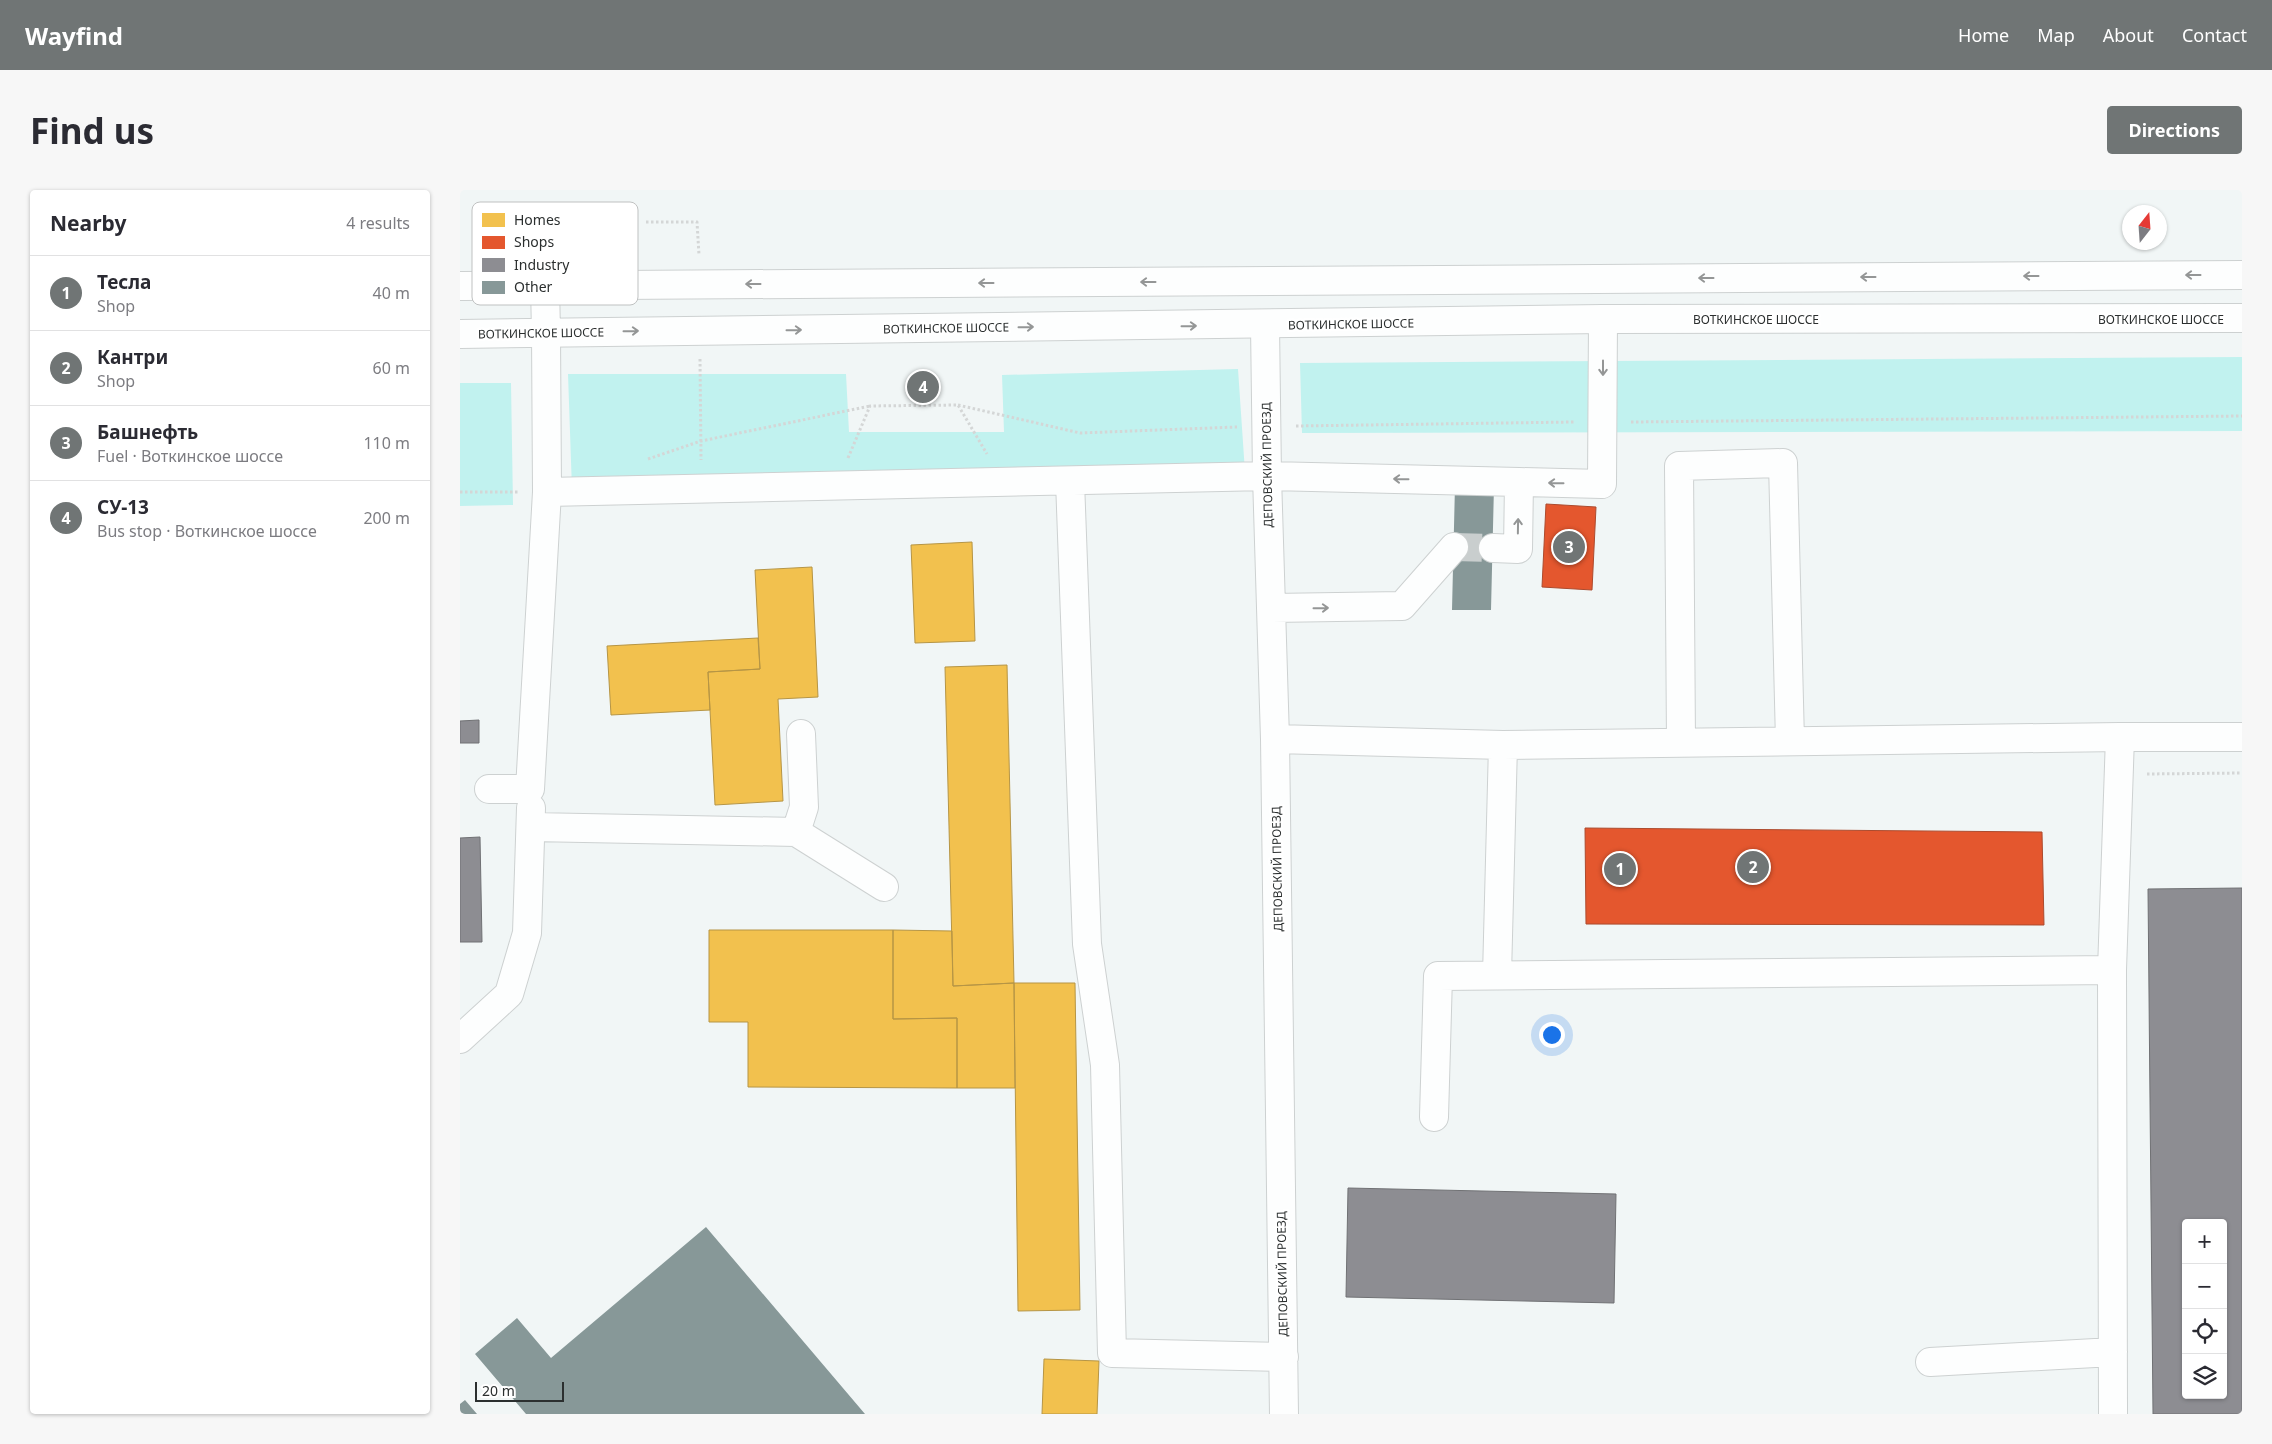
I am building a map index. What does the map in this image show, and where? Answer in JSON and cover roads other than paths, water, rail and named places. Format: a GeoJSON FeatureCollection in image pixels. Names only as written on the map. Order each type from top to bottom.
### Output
{"type":"FeatureCollection","features":[{"type":"Feature","properties":{"kind":"main road"},"geometry":{"type":"LineString","coordinates":[[638,284],[2242,275]]}},
{"type":"Feature","properties":{"kind":"main road","name":"ДЕПОВСКИЙ ПРОЕЗД"},"geometry":{"type":"LineString","coordinates":[[1267,281],[1265,325],[1267,476],[1275,739],[1284,1414]]}},
{"type":"Feature","properties":{"kind":"main road"},"geometry":{"type":"LineString","coordinates":[[460,1039],[509,994],[527,933],[532,827],[530,789],[547,492],[545,305]]}},
{"type":"Feature","properties":{"kind":"main road","name":"ВОТКИНСКОЕ ШОССЕ"},"geometry":{"type":"LineString","coordinates":[[460,334],[1265,325],[1604,319],[2242,318]]}},
{"type":"Feature","properties":{"kind":"main road"},"geometry":{"type":"LineString","coordinates":[[547,492],[1267,476],[1602,484],[1604,319]]}},
{"type":"Feature","properties":{"kind":"main road"},"geometry":{"type":"LineString","coordinates":[[1681,742],[1679,466],[1773,463],[1783,463],[1790,741]]}},
{"type":"Feature","properties":{"kind":"main road"},"geometry":{"type":"LineString","coordinates":[[1070,481],[1087,944],[1104,1065],[1112,1353],[1284,1357]]}},
{"type":"Feature","properties":{"kind":"main road"},"geometry":{"type":"LineString","coordinates":[[1492,548],[1518,549],[1520,482]]}},
{"type":"Feature","properties":{"kind":"main road"},"geometry":{"type":"LineString","coordinates":[[1272,608],[1402,606],[1454,548]]}},
{"type":"Feature","properties":{"kind":"main road"},"geometry":{"type":"LineString","coordinates":[[796,832],[804,807],[801,734]]}},
{"type":"Feature","properties":{"kind":"main road"},"geometry":{"type":"LineString","coordinates":[[2113,1414],[2112,970],[2120,737]]}},
{"type":"Feature","properties":{"kind":"main road"},"geometry":{"type":"LineString","coordinates":[[1275,739],[1503,745],[2242,737]]}},
{"type":"Feature","properties":{"kind":"main road"},"geometry":{"type":"LineString","coordinates":[[1497,975],[1503,745]]}},
{"type":"Feature","properties":{"kind":"main road"},"geometry":{"type":"LineString","coordinates":[[489,789],[530,789]]}},
{"type":"Feature","properties":{"kind":"main road"},"geometry":{"type":"LineString","coordinates":[[532,827],[796,832],[884,887]]}},
{"type":"Feature","properties":{"kind":"main road"},"geometry":{"type":"LineString","coordinates":[[1434,1117],[1438,976],[2112,970]]}},
{"type":"Feature","properties":{"kind":"main road"},"geometry":{"type":"LineString","coordinates":[[1930,1362],[2113,1352]]}},
{"type":"Feature","properties":{"kind":"tunnel"},"geometry":{"type":"LineString","coordinates":[[1454,547],[1493,548]]}},
{"type":"Feature","properties":{"kind":"place","name":"СУ-13"},"geometry":{"type":"Point","coordinates":[923,387]}},
{"type":"Feature","properties":{"kind":"place","name":"Башнефть"},"geometry":{"type":"Point","coordinates":[1569,547]}},
{"type":"Feature","properties":{"kind":"place","name":"Кантри"},"geometry":{"type":"Point","coordinates":[1753,867]}},
{"type":"Feature","properties":{"kind":"place","name":"Тесла"},"geometry":{"type":"Point","coordinates":[1620,869]}}]}
